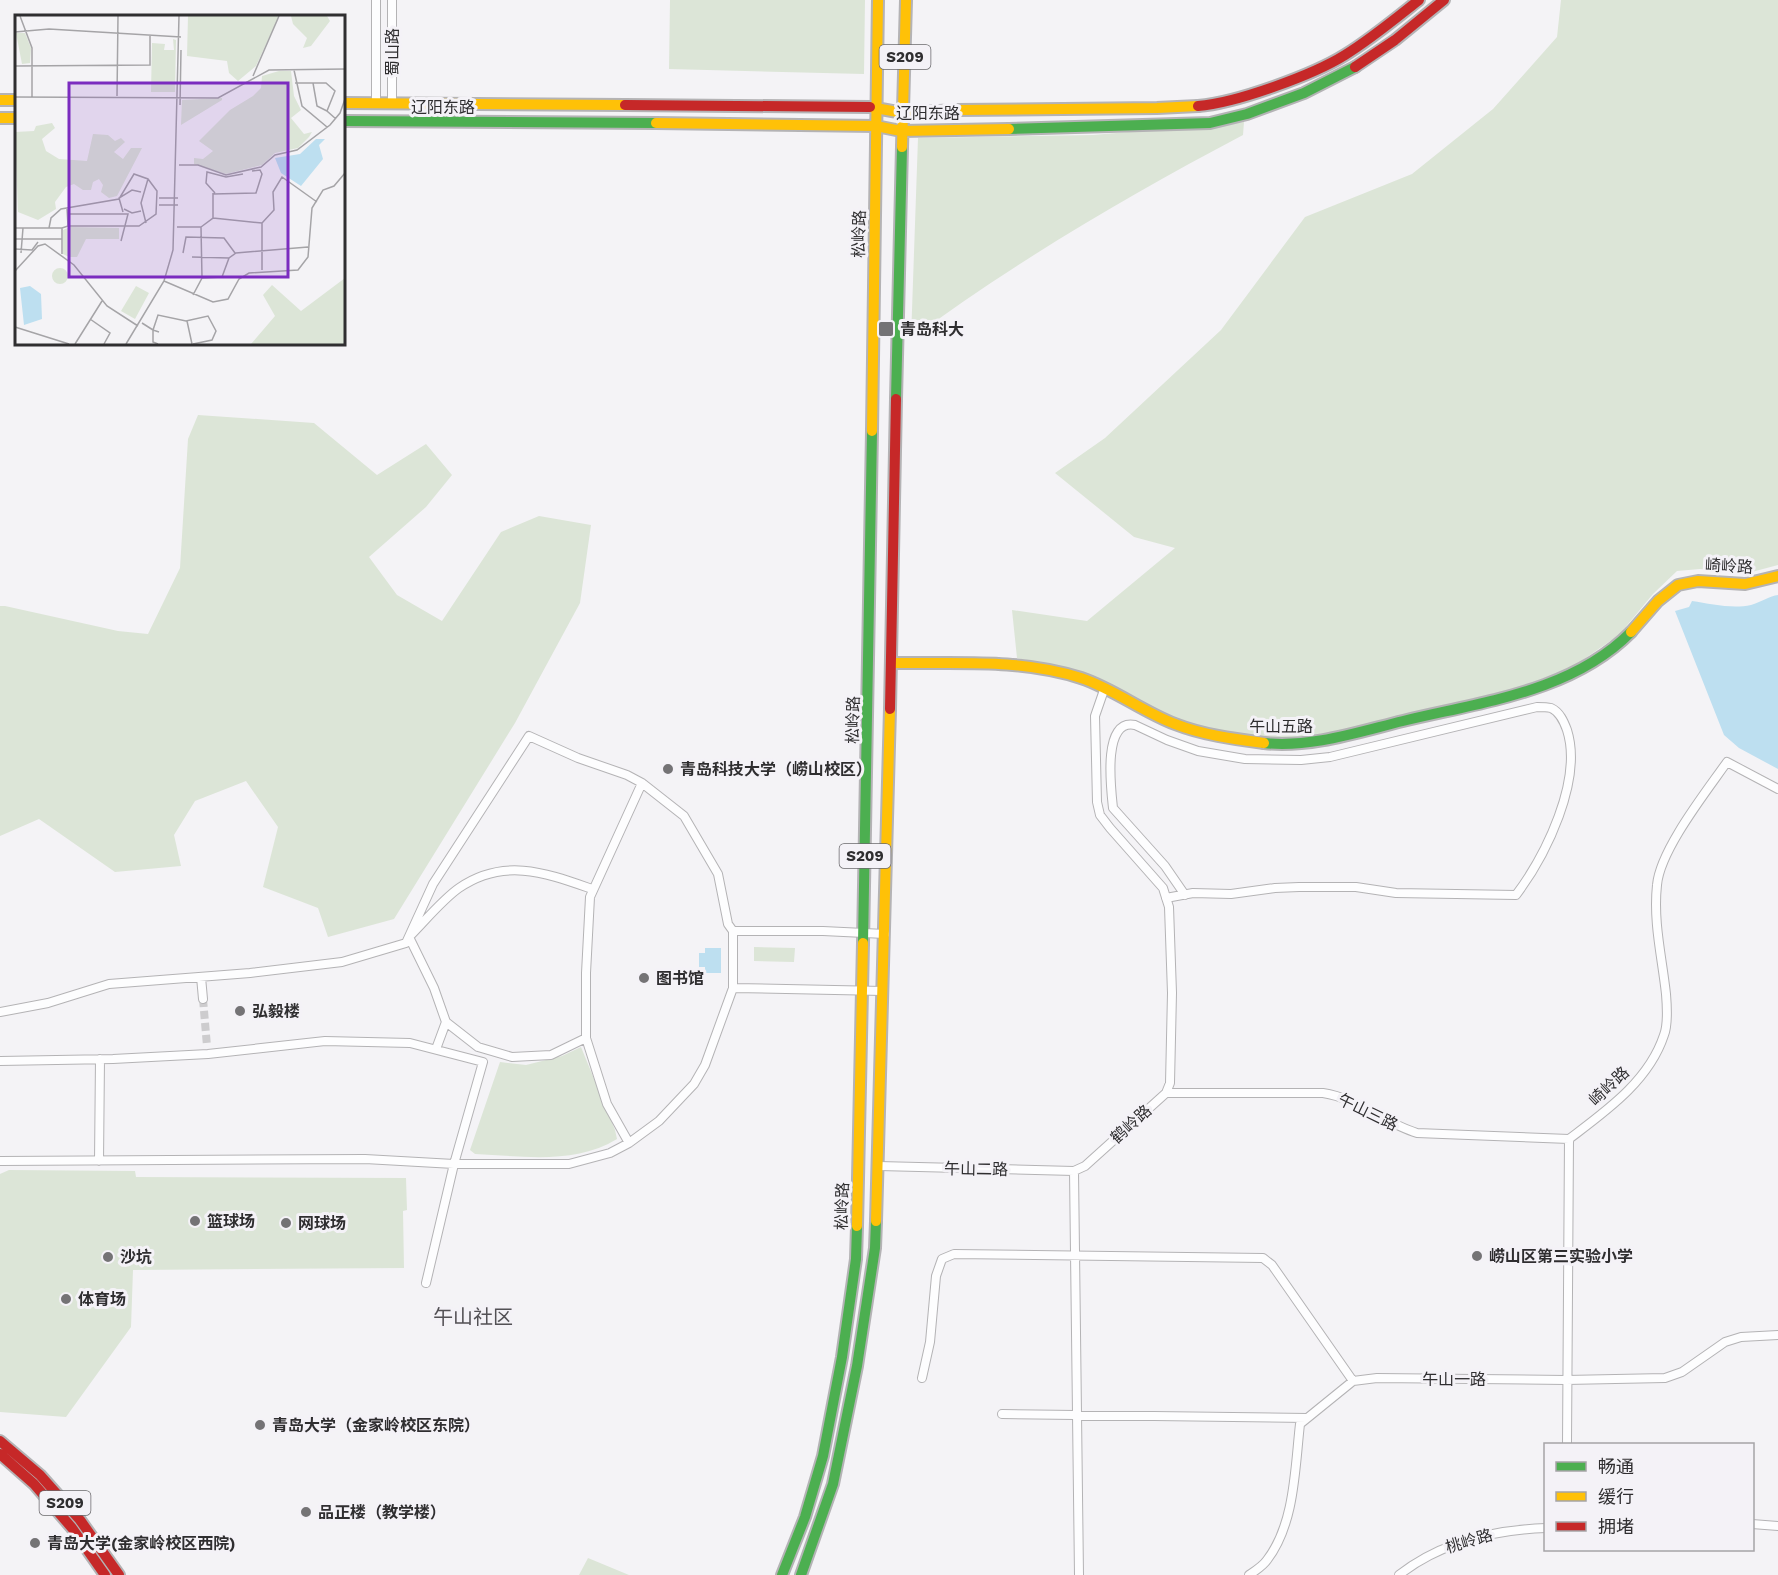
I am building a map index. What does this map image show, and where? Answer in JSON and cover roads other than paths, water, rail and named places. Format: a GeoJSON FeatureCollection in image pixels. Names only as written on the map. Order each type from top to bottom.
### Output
{"type":"FeatureCollection","features":[{"type":"Feature","properties":{"kind":"main road","name":"松岭路"},"geometry":{"type":"LineString","coordinates":[[782,1575],[805,1517],[823,1456],[842,1357],[856,1259],[871,594],[878,0]]}},
{"type":"Feature","properties":{"kind":"main road","name":"S209"},"geometry":{"type":"LineString","coordinates":[[801,1575],[833,1484],[857,1366],[875,1248],[885,934],[901,131],[906,0]]}},
{"type":"Feature","properties":{"kind":"main road","name":"辽阳东路"},"geometry":{"type":"LineString","coordinates":[[345,103],[876,107],[903,113],[1209,105],[1245,96],[1301,76],[1344,56],[1419,0]]}},
{"type":"Feature","properties":{"kind":"main road","name":"辽阳东路"},"geometry":{"type":"LineString","coordinates":[[345,121],[789,124],[876,126],[901,131],[1210,123],[1247,114],[1304,93],[1348,72],[1395,40],[1444,0]]}},
{"type":"Feature","properties":{"kind":"main road","name":"崎岭路"},"geometry":{"type":"LineString","coordinates":[[1652,609],[1676,586],[1694,579],[1732,584],[1758,583],[1778,576]]}},
{"type":"Feature","properties":{"kind":"main road","name":"午山五路"},"geometry":{"type":"LineString","coordinates":[[891,663],[1018,666],[1051,670],[1083,679],[1174,724],[1202,733],[1276,744],[1315,742],[1529,691],[1563,679],[1600,657],[1626,637],[1652,609]]}},
{"type":"Feature","properties":{"kind":"main road","name":"S209"},"geometry":{"type":"LineString","coordinates":[[0,1441],[40,1475],[80,1520],[119,1575]]}},
{"type":"Feature","properties":{"kind":"main road","name":"S209"},"geometry":{"type":"LineString","coordinates":[[0,1454],[50,1501],[105,1575]]}},
{"type":"Feature","properties":{"kind":"street","name":"蜀山路"},"geometry":{"type":"LineString","coordinates":[[376,0],[376,103]]}},
{"type":"Feature","properties":{"kind":"street","name":"蜀山路"},"geometry":{"type":"LineString","coordinates":[[392,0],[392,103]]}},
{"type":"Feature","properties":{"kind":"street","name":"鹤岭路"},"geometry":{"type":"LineString","coordinates":[[1074,1172],[1085,1166],[1166,1093],[1170,1083],[1172,993],[1169,908],[1163,888],[1100,815],[1097,802],[1095,716],[1104,690]]}},
{"type":"Feature","properties":{"kind":"street"},"geometry":{"type":"LineString","coordinates":[[1166,898],[1299,887],[1356,887],[1396,893],[1516,895],[1531,876],[1550,838],[1566,793],[1572,762],[1570,741],[1563,719],[1551,708],[1537,707],[1330,757],[1278,761],[1245,759],[1198,751],[1135,725],[1122,726],[1114,735],[1112,745],[1113,808],[1165,866],[1185,895]]}},
{"type":"Feature","properties":{"kind":"street"},"geometry":{"type":"LineString","coordinates":[[0,1012],[48,1002],[109,984],[342,962],[406,943],[433,884],[529,736],[578,758],[627,775],[642,783],[684,816],[718,874],[728,924],[733,930],[733,988],[705,1065],[694,1084],[659,1121],[610,1154],[569,1164],[454,1164],[354,1159],[0,1161]]}},
{"type":"Feature","properties":{"kind":"street","name":"崎岭路"},"geometry":{"type":"LineString","coordinates":[[1569,1139],[1614,1104],[1647,1070],[1665,1034],[1666,996],[1657,936],[1657,883],[1668,850],[1727,762],[1778,789]]}},
{"type":"Feature","properties":{"kind":"street"},"geometry":{"type":"LineString","coordinates":[[629,1143],[607,1104],[586,1038],[586,973],[592,889],[642,783]]}},
{"type":"Feature","properties":{"kind":"street"},"geometry":{"type":"LineString","coordinates":[[409,937],[458,888],[478,877],[508,868],[551,875],[592,889]]}},
{"type":"Feature","properties":{"kind":"street"},"geometry":{"type":"LineString","coordinates":[[733,930],[885,934]]}},
{"type":"Feature","properties":{"kind":"street"},"geometry":{"type":"LineString","coordinates":[[409,937],[435,988],[446,1022],[478,1047],[512,1057],[551,1055],[586,1038]]}},
{"type":"Feature","properties":{"kind":"street"},"geometry":{"type":"LineString","coordinates":[[201,977],[203,999]]}},
{"type":"Feature","properties":{"kind":"street"},"geometry":{"type":"LineString","coordinates":[[733,988],[883,991]]}},
{"type":"Feature","properties":{"kind":"street"},"geometry":{"type":"LineString","coordinates":[[436,1049],[446,1022]]}},
{"type":"Feature","properties":{"kind":"street"},"geometry":{"type":"LineString","coordinates":[[0,1061],[100,1059],[325,1041],[410,1043],[483,1062],[454,1164],[426,1283]]}},
{"type":"Feature","properties":{"kind":"street"},"geometry":{"type":"LineString","coordinates":[[99,1161],[100,1059]]}},
{"type":"Feature","properties":{"kind":"street","name":"午山三路"},"geometry":{"type":"LineString","coordinates":[[1166,1093],[1323,1093],[1339,1095],[1401,1128],[1417,1133],[1569,1139]]}},
{"type":"Feature","properties":{"kind":"street"},"geometry":{"type":"LineString","coordinates":[[1566,1443],[1569,1139]]}},
{"type":"Feature","properties":{"kind":"street","name":"午山二路"},"geometry":{"type":"LineString","coordinates":[[879,1166],[1074,1172]]}},
{"type":"Feature","properties":{"kind":"street"},"geometry":{"type":"LineString","coordinates":[[1074,1172],[1078,1575]]}},
{"type":"Feature","properties":{"kind":"street"},"geometry":{"type":"LineString","coordinates":[[922,1378],[930,1342],[936,1276],[942,1259],[954,1254],[1263,1258],[1272,1265],[1353,1381],[1300,1424],[1286,1525],[1267,1561],[1249,1575]]}},
{"type":"Feature","properties":{"kind":"street","name":"午山一路"},"geometry":{"type":"LineString","coordinates":[[1353,1381],[1377,1378],[1566,1380],[1665,1378],[1682,1372],[1725,1342],[1741,1337],[1778,1335]]}},
{"type":"Feature","properties":{"kind":"street"},"geometry":{"type":"LineString","coordinates":[[1002,1414],[1307,1418]]}},
{"type":"Feature","properties":{"kind":"street"},"geometry":{"type":"LineString","coordinates":[[1754,1524],[1778,1526]]}},
{"type":"Feature","properties":{"kind":"street","name":"桃岭路"},"geometry":{"type":"LineString","coordinates":[[1399,1575],[1418,1560],[1461,1541],[1513,1530],[1544,1528]]}},
{"type":"Feature","properties":{"kind":"water"},"geometry":{"type":"Polygon","coordinates":[[[1778,595],[1778,769],[1739,748],[1724,735],[1675,611],[1689,607],[1692,601],[1722,606],[1744,606],[1778,595]]]}},
{"type":"Feature","properties":{"kind":"water"},"geometry":{"type":"Polygon","coordinates":[[[705,948],[721,948],[721,973],[705,973],[705,967],[699,967],[699,953],[705,953],[705,948]]]}},
{"type":"Feature","properties":{"kind":"tunnel"},"geometry":{"type":"LineString","coordinates":[[203,999],[207,1046]]}},
{"type":"Feature","properties":{"kind":"place","name":"青岛科大"},"geometry":{"type":"Point","coordinates":[886,329]}},
{"type":"Feature","properties":{"kind":"place","name":"青岛科技大学（崂山校区）"},"geometry":{"type":"Point","coordinates":[668,769]}},
{"type":"Feature","properties":{"kind":"place","name":"图书馆"},"geometry":{"type":"Point","coordinates":[644,978]}},
{"type":"Feature","properties":{"kind":"place","name":"弘毅楼"},"geometry":{"type":"Point","coordinates":[240,1011]}},
{"type":"Feature","properties":{"kind":"place","name":"篮球场"},"geometry":{"type":"Point","coordinates":[195,1221]}},
{"type":"Feature","properties":{"kind":"place","name":"网球场"},"geometry":{"type":"Point","coordinates":[286,1223]}},
{"type":"Feature","properties":{"kind":"place","name":"崂山区第三实验小学"},"geometry":{"type":"Point","coordinates":[1477,1256]}},
{"type":"Feature","properties":{"kind":"place","name":"沙坑"},"geometry":{"type":"Point","coordinates":[108,1257]}},
{"type":"Feature","properties":{"kind":"place","name":"体育场"},"geometry":{"type":"Point","coordinates":[66,1299]}},
{"type":"Feature","properties":{"kind":"place","name":"青岛大学（金家岭校区东院）"},"geometry":{"type":"Point","coordinates":[260,1425]}},
{"type":"Feature","properties":{"kind":"place","name":"品正楼（教学楼）"},"geometry":{"type":"Point","coordinates":[306,1512]}},
{"type":"Feature","properties":{"kind":"place","name":"青岛大学(金家岭校区西院)"},"geometry":{"type":"Point","coordinates":[35,1543]}},
{"type":"Feature","properties":{"kind":"district","name":"午山社区"},"geometry":{"type":"Point","coordinates":[473,1317]}}]}
